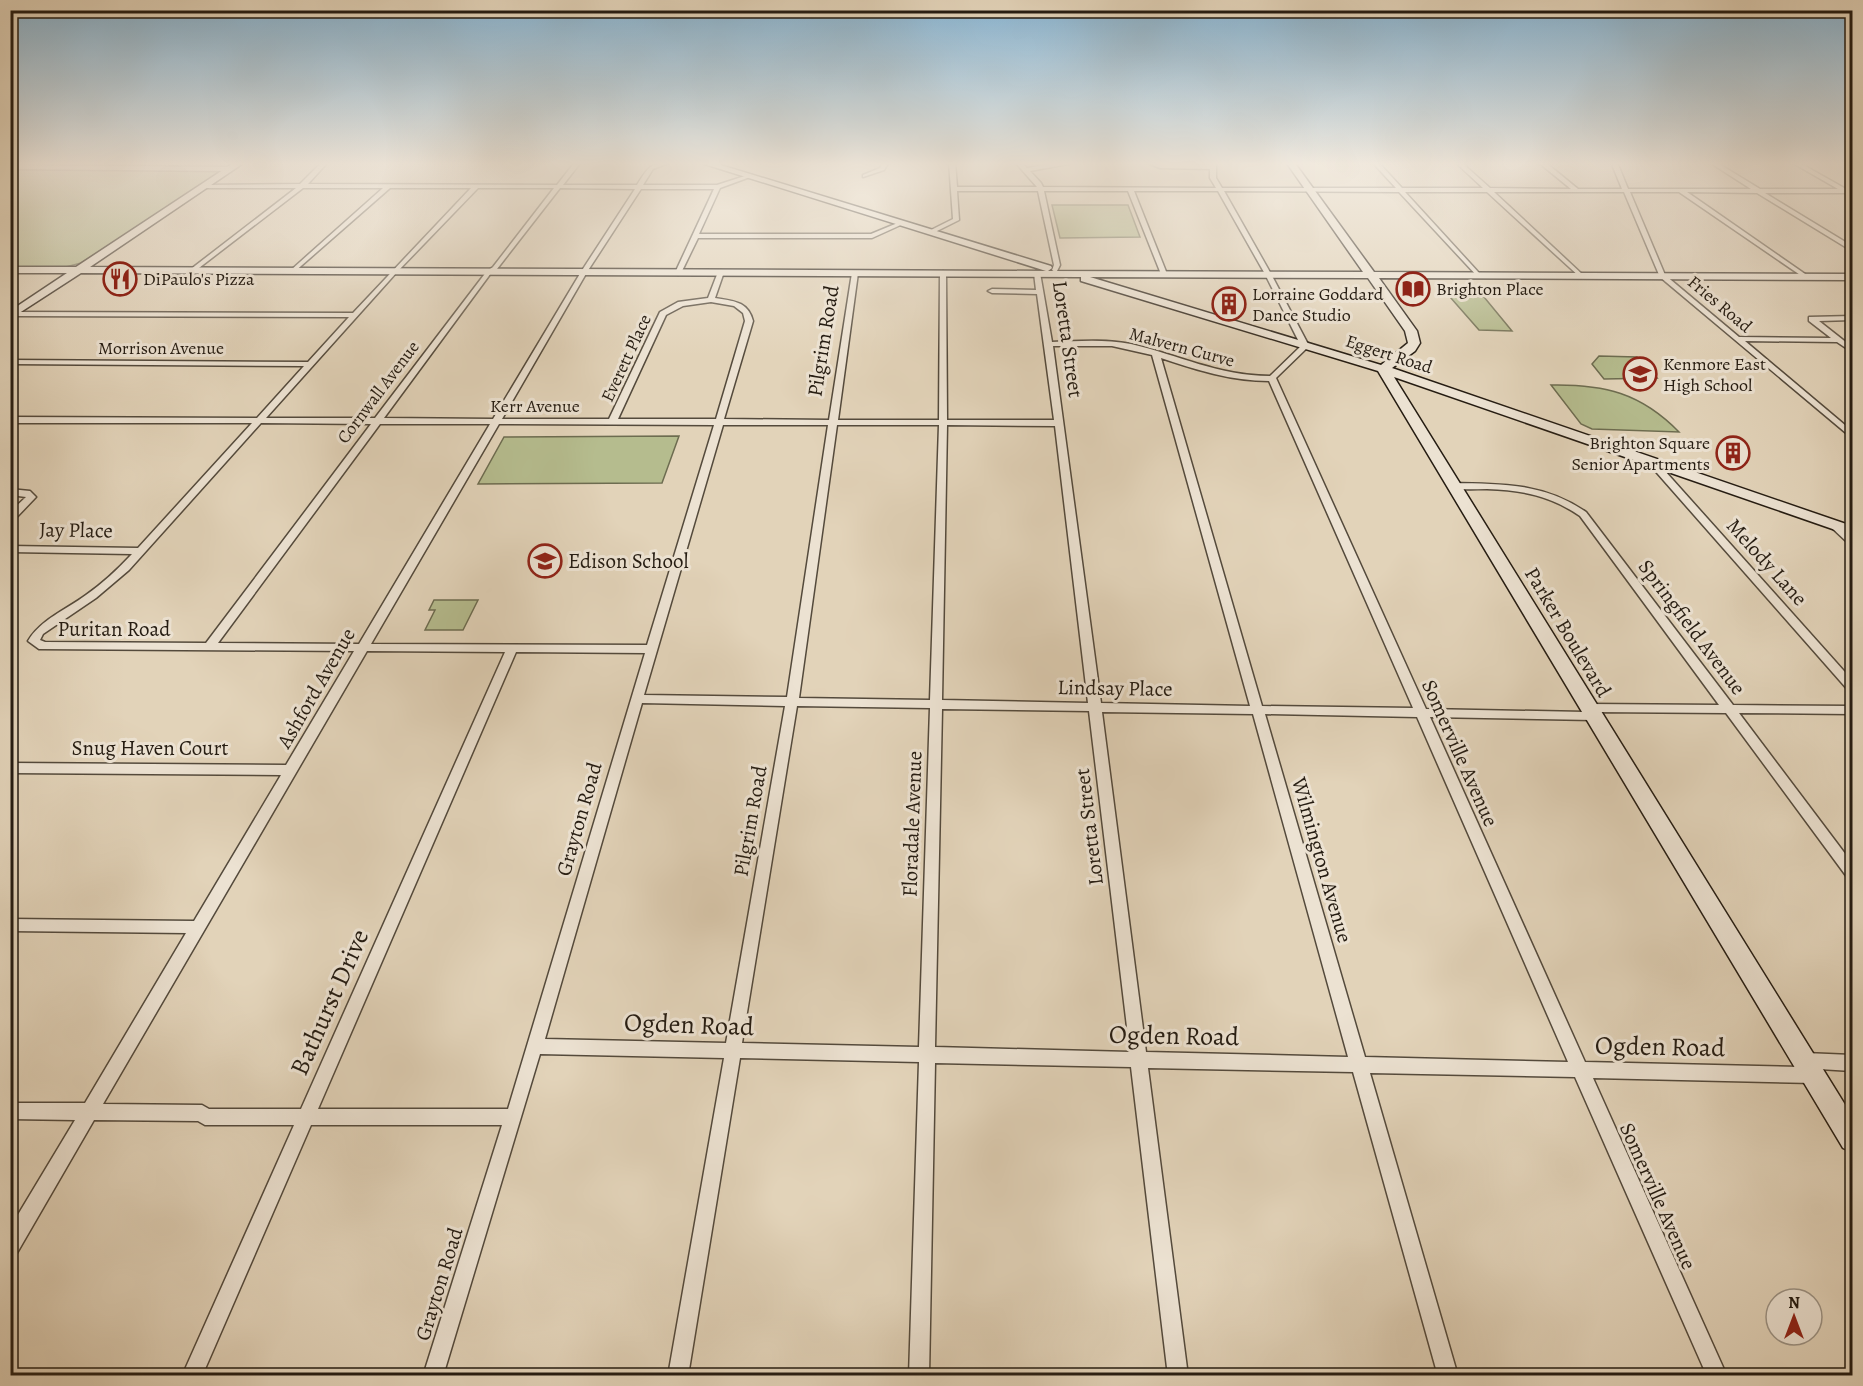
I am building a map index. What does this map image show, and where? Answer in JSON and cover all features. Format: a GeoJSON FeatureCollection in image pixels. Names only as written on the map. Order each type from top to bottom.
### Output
{"type":"FeatureCollection","features":[{"type":"Feature","properties":{"kind":"street"},"geometry":{"type":"LineString","coordinates":[[12,315],[144,227]]}},
{"type":"Feature","properties":{"kind":"street"},"geometry":{"type":"LineString","coordinates":[[193,270],[249,227]]}},
{"type":"Feature","properties":{"kind":"street"},"geometry":{"type":"LineString","coordinates":[[293,271],[343,227]]}},
{"type":"Feature","properties":{"kind":"street","name":"Puritan Road"},"geometry":{"type":"LineString","coordinates":[[438,227],[141,551],[106,585],[39,632],[34,641],[43,646],[651,650]]}},
{"type":"Feature","properties":{"kind":"street","name":"Cornwall Avenue"},"geometry":{"type":"LineString","coordinates":[[209,647],[489,272],[495,268],[528,227]]}},
{"type":"Feature","properties":{"kind":"street","name":"Ashford Avenue"},"geometry":{"type":"LineString","coordinates":[[10,1246],[495,422],[613,227]]}},
{"type":"Feature","properties":{"kind":"street"},"geometry":{"type":"LineString","coordinates":[[678,273],[700,227]]}},
{"type":"Feature","properties":{"kind":"street"},"geometry":{"type":"LineString","coordinates":[[696,236],[872,236],[894,227]]}},
{"type":"Feature","properties":{"kind":"street","name":"Eggert Road"},"geometry":{"type":"LineString","coordinates":[[914,227],[1383,369],[1852,531]]}},
{"type":"Feature","properties":{"kind":"street"},"geometry":{"type":"LineString","coordinates":[[931,232],[942,227]]}},
{"type":"Feature","properties":{"kind":"street"},"geometry":{"type":"LineString","coordinates":[[1048,227],[1057,265],[1061,272]]}},
{"type":"Feature","properties":{"kind":"street"},"geometry":{"type":"LineString","coordinates":[[1145,227],[1164,274]]}},
{"type":"Feature","properties":{"kind":"street"},"geometry":{"type":"LineString","coordinates":[[1241,227],[1305,346],[1272,378]]}},
{"type":"Feature","properties":{"kind":"street"},"geometry":{"type":"LineString","coordinates":[[1336,227],[1413,337],[1411,348],[1383,369]]}},
{"type":"Feature","properties":{"kind":"street"},"geometry":{"type":"LineString","coordinates":[[1434,227],[1478,275]]}},
{"type":"Feature","properties":{"kind":"street"},"geometry":{"type":"LineString","coordinates":[[1528,227],[1581,276]]}},
{"type":"Feature","properties":{"kind":"street","name":"Fries Road"},"geometry":{"type":"LineString","coordinates":[[1642,227],[1662,276],[1852,435]]}},
{"type":"Feature","properties":{"kind":"street"},"geometry":{"type":"LineString","coordinates":[[1732,227],[1806,277]]}},
{"type":"Feature","properties":{"kind":"street"},"geometry":{"type":"LineString","coordinates":[[1816,227],[1852,249]]}},
{"type":"Feature","properties":{"kind":"street"},"geometry":{"type":"LineString","coordinates":[[10,270],[1061,272],[1852,277]]}},
{"type":"Feature","properties":{"kind":"street"},"geometry":{"type":"LineString","coordinates":[[711,300],[721,272]]}},
{"type":"Feature","properties":{"kind":"street","name":"Pilgrim Road"},"geometry":{"type":"LineString","coordinates":[[678,1376],[792,702],[855,273]]}},
{"type":"Feature","properties":{"kind":"street","name":"Floradale Avenue"},"geometry":{"type":"LineString","coordinates":[[918,1376],[937,705],[943,422],[943,273]]}},
{"type":"Feature","properties":{"kind":"street","name":"Loretta Street"},"geometry":{"type":"LineString","coordinates":[[1037,273],[1049,344],[1178,1376]]}},
{"type":"Feature","properties":{"kind":"street"},"geometry":{"type":"LineString","coordinates":[[992,291],[1040,292]]}},
{"type":"Feature","properties":{"kind":"street","name":"Everett Place"},"geometry":{"type":"LineString","coordinates":[[612,423],[660,317],[681,304],[711,300]]}},
{"type":"Feature","properties":{"kind":"street","name":"Grayton Road"},"geometry":{"type":"LineString","coordinates":[[433,1376],[534,1046],[749,316],[744,308],[736,304],[711,300]]}},
{"type":"Feature","properties":{"kind":"street"},"geometry":{"type":"LineString","coordinates":[[12,315],[356,315]]}},
{"type":"Feature","properties":{"kind":"street"},"geometry":{"type":"LineString","coordinates":[[1852,318],[1812,319],[1852,350]]}},
{"type":"Feature","properties":{"kind":"street"},"geometry":{"type":"LineString","coordinates":[[1738,339],[1838,340]]}},
{"type":"Feature","properties":{"kind":"street","name":"Malvern Curve"},"geometry":{"type":"LineString","coordinates":[[1049,344],[1116,345],[1225,376],[1249,379],[1272,378]]}},
{"type":"Feature","properties":{"kind":"street","name":"Wilmington Avenue"},"geometry":{"type":"LineString","coordinates":[[1156,355],[1448,1376]]}},
{"type":"Feature","properties":{"kind":"street","name":"Morrison Avenue"},"geometry":{"type":"LineString","coordinates":[[10,362],[312,363]]}},
{"type":"Feature","properties":{"kind":"street","name":"Parker Boulevard"},"geometry":{"type":"LineString","coordinates":[[1383,369],[1852,1139]]}},
{"type":"Feature","properties":{"kind":"street","name":"Somerville Avenue"},"geometry":{"type":"LineString","coordinates":[[1272,378],[1717,1376]]}},
{"type":"Feature","properties":{"kind":"street","name":"Kerr Avenue"},"geometry":{"type":"LineString","coordinates":[[10,420],[1059,423]]}},
{"type":"Feature","properties":{"kind":"street","name":"Melody Lane"},"geometry":{"type":"LineString","coordinates":[[1653,463],[1852,687]]}},
{"type":"Feature","properties":{"kind":"street","name":"Springfield Avenue"},"geometry":{"type":"LineString","coordinates":[[1454,486],[1508,486],[1533,489],[1556,497],[1583,514],[1852,873]]}},
{"type":"Feature","properties":{"kind":"street"},"geometry":{"type":"LineString","coordinates":[[10,492],[27,493],[31,497],[10,518]]}},
{"type":"Feature","properties":{"kind":"street"},"geometry":{"type":"LineString","coordinates":[[1836,526],[1852,541]]}},
{"type":"Feature","properties":{"kind":"street","name":"Jay Place"},"geometry":{"type":"LineString","coordinates":[[10,549],[141,551]]}},
{"type":"Feature","properties":{"kind":"street","name":"Bathurst Drive"},"geometry":{"type":"LineString","coordinates":[[192,1376],[512,649]]}},
{"type":"Feature","properties":{"kind":"street","name":"Lindsay Place"},"geometry":{"type":"LineString","coordinates":[[637,699],[1421,713],[1729,709],[1852,710]]}},
{"type":"Feature","properties":{"kind":"street","name":"Snug Haven Court"},"geometry":{"type":"LineString","coordinates":[[10,768],[290,770]]}},
{"type":"Feature","properties":{"kind":"street"},"geometry":{"type":"LineString","coordinates":[[10,925],[198,927]]}},
{"type":"Feature","properties":{"kind":"street","name":"Ogden Road"},"geometry":{"type":"LineString","coordinates":[[534,1046],[1580,1070],[1809,1068],[1852,1063]]}},
{"type":"Feature","properties":{"kind":"street"},"geometry":{"type":"LineString","coordinates":[[10,1111],[202,1113],[205,1117],[512,1117]]}},
{"type":"Feature","properties":{"kind":"green space"},"geometry":{"type":"Polygon","coordinates":[[[11,227],[137,227],[81,263],[62,268],[11,268],[11,227]]]}},
{"type":"Feature","properties":{"kind":"green space"},"geometry":{"type":"Polygon","coordinates":[[[1057,227],[1136,227],[1140,237],[1060,238],[1057,227]]]}},
{"type":"Feature","properties":{"kind":"green space"},"geometry":{"type":"Polygon","coordinates":[[[1450,297],[1484,297],[1512,331],[1479,330],[1450,297]]]}},
{"type":"Feature","properties":{"kind":"green space"},"geometry":{"type":"Polygon","coordinates":[[[1599,356],[1637,357],[1657,378],[1604,379],[1592,364],[1599,356]]]}},
{"type":"Feature","properties":{"kind":"green space"},"geometry":{"type":"Polygon","coordinates":[[[1551,385],[1588,386],[1621,394],[1650,408],[1679,432],[1592,429],[1581,424],[1551,385]]]}},
{"type":"Feature","properties":{"kind":"green space"},"geometry":{"type":"Polygon","coordinates":[[[679,436],[662,483],[478,484],[504,437],[679,436]]]}},
{"type":"Feature","properties":{"kind":"green space"},"geometry":{"type":"Polygon","coordinates":[[[434,600],[478,600],[463,630],[425,630],[435,610],[429,610],[434,600]]]}},
{"type":"Feature","properties":{"kind":"place","name":"DiPaulo's Pizza"},"geometry":{"type":"Point","coordinates":[120,279]}},
{"type":"Feature","properties":{"kind":"place","name":"Brighton Place"},"geometry":{"type":"Point","coordinates":[1413,289]}},
{"type":"Feature","properties":{"kind":"place","name":"Lorraine Goddard Dance Studio"},"geometry":{"type":"Point","coordinates":[1229,304]}},
{"type":"Feature","properties":{"kind":"place","name":"Kenmore East High School"},"geometry":{"type":"Point","coordinates":[1640,374]}},
{"type":"Feature","properties":{"kind":"place","name":"Brighton Square Senior Apartments"},"geometry":{"type":"Point","coordinates":[1733,453]}},
{"type":"Feature","properties":{"kind":"place","name":"Edison School"},"geometry":{"type":"Point","coordinates":[545,561]}}]}
